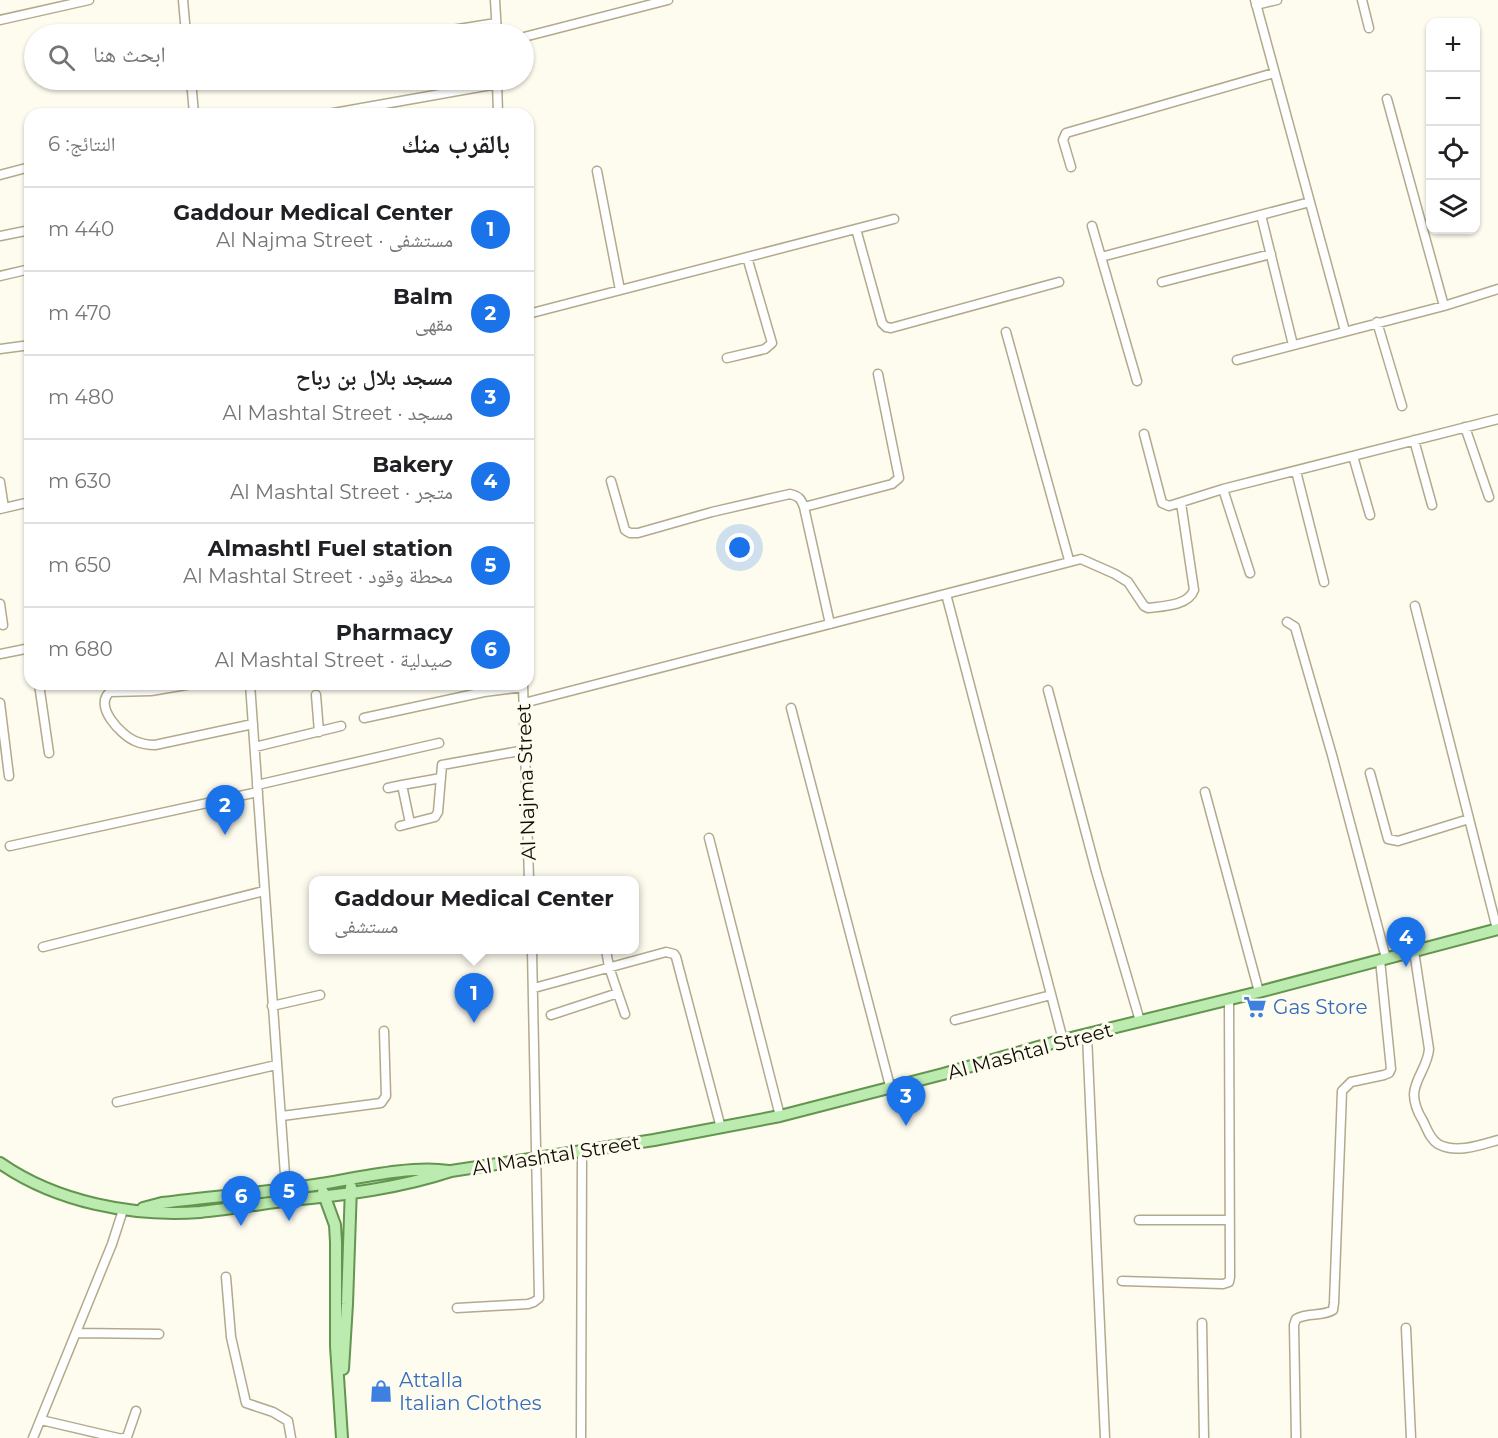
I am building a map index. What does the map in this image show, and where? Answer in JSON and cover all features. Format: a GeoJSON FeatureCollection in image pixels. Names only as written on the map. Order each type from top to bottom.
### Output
{"type":"FeatureCollection","features":[{"type":"Feature","properties":{"kind":"main road","name":"Al Mashtal Street"},"geometry":{"type":"LineString","coordinates":[[0,1163],[17,1175],[56,1192],[123,1210],[162,1213],[199,1212],[351,1194],[432,1178],[451,1171],[582,1152],[780,1116],[1063,1040],[1229,1000],[1498,929]]}},
{"type":"Feature","properties":{"kind":"main road","name":"Al Mashtal Street"},"geometry":{"type":"LineString","coordinates":[[136,1210],[162,1203],[351,1179],[434,1169],[451,1171]]}},
{"type":"Feature","properties":{"kind":"main road"},"geometry":{"type":"LineString","coordinates":[[341,1400],[351,1179]]}},
{"type":"Feature","properties":{"kind":"main road"},"geometry":{"type":"LineString","coordinates":[[321,1184],[335,1225],[336,1346],[342,1438]]}},
{"type":"Feature","properties":{"kind":"street"},"geometry":{"type":"LineString","coordinates":[[0,20],[89,0]]}},
{"type":"Feature","properties":{"kind":"street"},"geometry":{"type":"LineString","coordinates":[[183,0],[185,24]]}},
{"type":"Feature","properties":{"kind":"street"},"geometry":{"type":"LineString","coordinates":[[490,24],[496,23],[495,0]]}},
{"type":"Feature","properties":{"kind":"street"},"geometry":{"type":"LineString","coordinates":[[534,34],[669,0]]}},
{"type":"Feature","properties":{"kind":"street"},"geometry":{"type":"LineString","coordinates":[[1277,0],[1256,2],[1345,331]]}},
{"type":"Feature","properties":{"kind":"street"},"geometry":{"type":"LineString","coordinates":[[1362,0],[1369,28]]}},
{"type":"Feature","properties":{"kind":"street"},"geometry":{"type":"LineString","coordinates":[[1071,166],[1063,140],[1066,133],[1274,73]]}},
{"type":"Feature","properties":{"kind":"street"},"geometry":{"type":"LineString","coordinates":[[191,90],[193,108]]}},
{"type":"Feature","properties":{"kind":"street"},"geometry":{"type":"LineString","coordinates":[[360,108],[455,90]]}},
{"type":"Feature","properties":{"kind":"street"},"geometry":{"type":"LineString","coordinates":[[497,90],[498,108]]}},
{"type":"Feature","properties":{"kind":"street"},"geometry":{"type":"LineString","coordinates":[[1387,99],[1444,306]]}},
{"type":"Feature","properties":{"kind":"street"},"geometry":{"type":"LineString","coordinates":[[0,175],[24,169]]}},
{"type":"Feature","properties":{"kind":"street"},"geometry":{"type":"LineString","coordinates":[[597,171],[620,290]]}},
{"type":"Feature","properties":{"kind":"street"},"geometry":{"type":"LineString","coordinates":[[1101,257],[1310,202]]}},
{"type":"Feature","properties":{"kind":"street"},"geometry":{"type":"LineString","coordinates":[[1261,215],[1293,345]]}},
{"type":"Feature","properties":{"kind":"street"},"geometry":{"type":"LineString","coordinates":[[534,312],[894,219]]}},
{"type":"Feature","properties":{"kind":"street"},"geometry":{"type":"LineString","coordinates":[[1092,226],[1137,381]]}},
{"type":"Feature","properties":{"kind":"street"},"geometry":{"type":"LineString","coordinates":[[856,229],[882,323],[886,327],[891,328],[1059,282]]}},
{"type":"Feature","properties":{"kind":"street"},"geometry":{"type":"LineString","coordinates":[[0,236],[24,231]]}},
{"type":"Feature","properties":{"kind":"street"},"geometry":{"type":"LineString","coordinates":[[1162,282],[1270,254]]}},
{"type":"Feature","properties":{"kind":"street"},"geometry":{"type":"LineString","coordinates":[[727,358],[765,349],[772,343],[747,257]]}},
{"type":"Feature","properties":{"kind":"street"},"geometry":{"type":"LineString","coordinates":[[0,276],[24,270]]}},
{"type":"Feature","properties":{"kind":"street"},"geometry":{"type":"LineString","coordinates":[[1237,360],[1444,306],[1498,289]]}},
{"type":"Feature","properties":{"kind":"street"},"geometry":{"type":"LineString","coordinates":[[1377,322],[1402,406]]}},
{"type":"Feature","properties":{"kind":"street"},"geometry":{"type":"LineString","coordinates":[[1006,332],[1069,561]]}},
{"type":"Feature","properties":{"kind":"street"},"geometry":{"type":"LineString","coordinates":[[0,349],[24,346]]}},
{"type":"Feature","properties":{"kind":"street"},"geometry":{"type":"LineString","coordinates":[[804,507],[892,484],[899,478],[878,374]]}},
{"type":"Feature","properties":{"kind":"street"},"geometry":{"type":"LineString","coordinates":[[1144,434],[1162,503],[1169,506],[1223,489],[1498,419]]}},
{"type":"Feature","properties":{"kind":"street"},"geometry":{"type":"LineString","coordinates":[[1466,427],[1489,497]]}},
{"type":"Feature","properties":{"kind":"street"},"geometry":{"type":"LineString","coordinates":[[1413,440],[1432,505]]}},
{"type":"Feature","properties":{"kind":"street"},"geometry":{"type":"LineString","coordinates":[[1353,456],[1370,515]]}},
{"type":"Feature","properties":{"kind":"street"},"geometry":{"type":"LineString","coordinates":[[1296,471],[1324,582]]}},
{"type":"Feature","properties":{"kind":"street"},"geometry":{"type":"LineString","coordinates":[[611,481],[625,530],[630,534],[638,534],[712,512],[790,494],[801,499],[830,624]]}},
{"type":"Feature","properties":{"kind":"street"},"geometry":{"type":"LineString","coordinates":[[0,482],[2,509],[24,504]]}},
{"type":"Feature","properties":{"kind":"street"},"geometry":{"type":"LineString","coordinates":[[1223,489],[1250,573]]}},
{"type":"Feature","properties":{"kind":"street"},"geometry":{"type":"LineString","coordinates":[[524,703],[1069,561],[1082,559],[1115,574],[1128,582],[1144,606],[1148,608],[1188,600],[1194,590],[1181,503]]}},
{"type":"Feature","properties":{"kind":"street"},"geometry":{"type":"LineString","coordinates":[[946,594],[1063,1040]]}},
{"type":"Feature","properties":{"kind":"street"},"geometry":{"type":"LineString","coordinates":[[0,604],[3,625]]}},
{"type":"Feature","properties":{"kind":"street"},"geometry":{"type":"LineString","coordinates":[[1415,606],[1498,929]]}},
{"type":"Feature","properties":{"kind":"street"},"geometry":{"type":"LineString","coordinates":[[1287,622],[1294,627],[1298,638],[1332,755],[1383,959],[1391,1070],[1384,1075],[1351,1082],[1342,1091],[1334,1303],[1333,1310],[1328,1313],[1301,1316],[1296,1319],[1294,1325],[1296,1438]]}},
{"type":"Feature","properties":{"kind":"street"},"geometry":{"type":"LineString","coordinates":[[0,654],[24,649]]}},
{"type":"Feature","properties":{"kind":"street"},"geometry":{"type":"LineString","coordinates":[[40,690],[49,753]]}},
{"type":"Feature","properties":{"kind":"street"},"geometry":{"type":"LineString","coordinates":[[157,690],[110,692],[106,695],[104,702],[107,712],[133,741],[155,745],[253,724]]}},
{"type":"Feature","properties":{"kind":"street"},"geometry":{"type":"LineString","coordinates":[[250,690],[286,1189]]}},
{"type":"Feature","properties":{"kind":"street"},"geometry":{"type":"LineString","coordinates":[[364,718],[497,690]]}},
{"type":"Feature","properties":{"kind":"street","name":"Al Najma Street"},"geometry":{"type":"LineString","coordinates":[[523,690],[529,876]]}},
{"type":"Feature","properties":{"kind":"street"},"geometry":{"type":"LineString","coordinates":[[1048,690],[1096,871],[1140,1021]]}},
{"type":"Feature","properties":{"kind":"street"},"geometry":{"type":"LineString","coordinates":[[316,694],[319,732]]}},
{"type":"Feature","properties":{"kind":"street"},"geometry":{"type":"LineString","coordinates":[[0,703],[9,776]]}},
{"type":"Feature","properties":{"kind":"street"},"geometry":{"type":"LineString","coordinates":[[791,708],[890,1086]]}},
{"type":"Feature","properties":{"kind":"street"},"geometry":{"type":"LineString","coordinates":[[255,747],[340,726]]}},
{"type":"Feature","properties":{"kind":"street"},"geometry":{"type":"LineString","coordinates":[[10,846],[258,789],[439,743]]}},
{"type":"Feature","properties":{"kind":"street"},"geometry":{"type":"LineString","coordinates":[[400,826],[435,817],[438,812],[442,765],[525,750]]}},
{"type":"Feature","properties":{"kind":"street"},"geometry":{"type":"LineString","coordinates":[[1370,773],[1388,839],[1398,841],[1469,819]]}},
{"type":"Feature","properties":{"kind":"street"},"geometry":{"type":"LineString","coordinates":[[388,788],[441,778]]}},
{"type":"Feature","properties":{"kind":"street"},"geometry":{"type":"LineString","coordinates":[[402,785],[410,823]]}},
{"type":"Feature","properties":{"kind":"street"},"geometry":{"type":"LineString","coordinates":[[1205,792],[1259,992]]}},
{"type":"Feature","properties":{"kind":"street"},"geometry":{"type":"LineString","coordinates":[[709,838],[780,1116]]}},
{"type":"Feature","properties":{"kind":"street"},"geometry":{"type":"LineString","coordinates":[[43,947],[264,891]]}},
{"type":"Feature","properties":{"kind":"street"},"geometry":{"type":"LineString","coordinates":[[1413,951],[1429,1049],[1428,1058],[1414,1093],[1419,1113],[1431,1137],[1438,1144],[1464,1148],[1498,1140]]}},
{"type":"Feature","properties":{"kind":"street"},"geometry":{"type":"LineString","coordinates":[[534,988],[666,952],[674,954],[721,1128]]}},
{"type":"Feature","properties":{"kind":"street"},"geometry":{"type":"LineString","coordinates":[[457,1308],[528,1304],[539,1298],[532,954]]}},
{"type":"Feature","properties":{"kind":"street"},"geometry":{"type":"LineString","coordinates":[[607,954],[625,1014]]}},
{"type":"Feature","properties":{"kind":"street"},"geometry":{"type":"LineString","coordinates":[[551,1015],[618,993]]}},
{"type":"Feature","properties":{"kind":"street"},"geometry":{"type":"LineString","coordinates":[[272,1006],[320,995]]}},
{"type":"Feature","properties":{"kind":"street"},"geometry":{"type":"LineString","coordinates":[[955,1020],[1052,995]]}},
{"type":"Feature","properties":{"kind":"street"},"geometry":{"type":"LineString","coordinates":[[1122,1281],[1223,1284],[1229,1282],[1229,1000]]}},
{"type":"Feature","properties":{"kind":"street"},"geometry":{"type":"LineString","coordinates":[[282,1116],[381,1103],[386,1096],[384,1031]]}},
{"type":"Feature","properties":{"kind":"street"},"geometry":{"type":"LineString","coordinates":[[1087,1035],[1105,1438]]}},
{"type":"Feature","properties":{"kind":"street"},"geometry":{"type":"LineString","coordinates":[[117,1102],[276,1065]]}},
{"type":"Feature","properties":{"kind":"street"},"geometry":{"type":"LineString","coordinates":[[581,1438],[582,1152]]}},
{"type":"Feature","properties":{"kind":"street"},"geometry":{"type":"LineString","coordinates":[[33,1438],[112,1244],[123,1210]]}},
{"type":"Feature","properties":{"kind":"street"},"geometry":{"type":"LineString","coordinates":[[1139,1220],[1229,1220]]}},
{"type":"Feature","properties":{"kind":"street"},"geometry":{"type":"LineString","coordinates":[[226,1277],[231,1338],[246,1403],[273,1412],[288,1421],[291,1438]]}},
{"type":"Feature","properties":{"kind":"street"},"geometry":{"type":"LineString","coordinates":[[1202,1323],[1204,1438]]}},
{"type":"Feature","properties":{"kind":"street"},"geometry":{"type":"LineString","coordinates":[[1406,1328],[1410,1438]]}},
{"type":"Feature","properties":{"kind":"street"},"geometry":{"type":"LineString","coordinates":[[76,1333],[159,1334]]}},
{"type":"Feature","properties":{"kind":"street"},"geometry":{"type":"LineString","coordinates":[[123,1438],[127,1437],[136,1411]]}},
{"type":"Feature","properties":{"kind":"street"},"geometry":{"type":"LineString","coordinates":[[41,1420],[118,1438]]}},
{"type":"Feature","properties":{"kind":"place","name":"Balm"},"geometry":{"type":"Point","coordinates":[225,835]}},
{"type":"Feature","properties":{"kind":"place","name":"Bakery"},"geometry":{"type":"Point","coordinates":[1406,967]}},
{"type":"Feature","properties":{"kind":"place","name":"Gas Store"},"geometry":{"type":"Point","coordinates":[1255,1007]}},
{"type":"Feature","properties":{"kind":"place","name":"Gaddour Medical Center"},"geometry":{"type":"Point","coordinates":[474,1023]}},
{"type":"Feature","properties":{"kind":"place","name":"مسجد بلال بن رباح"},"geometry":{"type":"Point","coordinates":[906,1126]}},
{"type":"Feature","properties":{"kind":"place","name":"Almashtl Fuel station"},"geometry":{"type":"Point","coordinates":[289,1221]}},
{"type":"Feature","properties":{"kind":"place","name":"Pharmacy"},"geometry":{"type":"Point","coordinates":[241,1226]}},
{"type":"Feature","properties":{"kind":"place","name":"Attalla Italian Clothes"},"geometry":{"type":"Point","coordinates":[381,1391]}}]}
